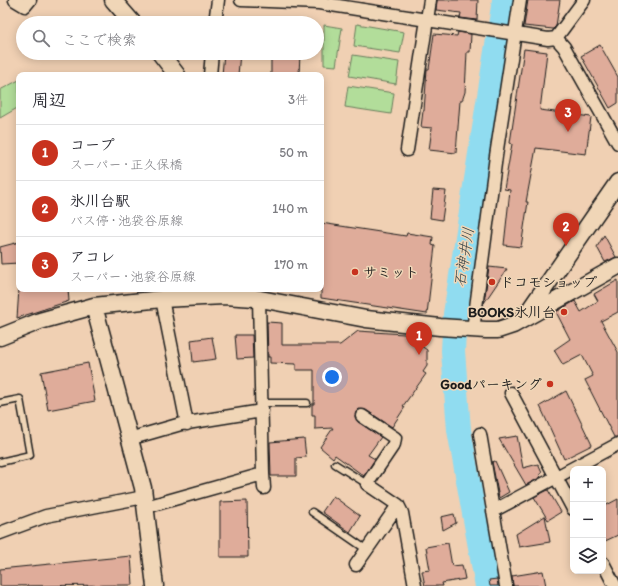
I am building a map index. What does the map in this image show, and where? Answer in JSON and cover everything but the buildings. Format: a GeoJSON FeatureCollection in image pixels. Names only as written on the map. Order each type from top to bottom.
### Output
{"type":"FeatureCollection","features":[{"type":"Feature","properties":{"kind":"street"},"geometry":{"type":"LineString","coordinates":[[15,0],[25,6],[30,0]]}},
{"type":"Feature","properties":{"kind":"street"},"geometry":{"type":"LineString","coordinates":[[216,16],[218,0]]}},
{"type":"Feature","properties":{"kind":"street"},"geometry":{"type":"LineString","coordinates":[[241,0],[319,3],[548,39],[556,38],[584,0]]}},
{"type":"Feature","properties":{"kind":"street"},"geometry":{"type":"LineString","coordinates":[[407,150],[430,0]]}},
{"type":"Feature","properties":{"kind":"street"},"geometry":{"type":"LineString","coordinates":[[471,330],[520,0]]}},
{"type":"Feature","properties":{"kind":"street"},"geometry":{"type":"LineString","coordinates":[[116,1],[128,16]]}},
{"type":"Feature","properties":{"kind":"street"},"geometry":{"type":"LineString","coordinates":[[556,38],[564,47],[618,143]]}},
{"type":"Feature","properties":{"kind":"street"},"geometry":{"type":"LineString","coordinates":[[165,60],[175,72]]}},
{"type":"Feature","properties":{"kind":"street"},"geometry":{"type":"LineString","coordinates":[[210,72],[211,60]]}},
{"type":"Feature","properties":{"kind":"street"},"geometry":{"type":"LineString","coordinates":[[524,318],[618,182]]}},
{"type":"Feature","properties":{"kind":"street"},"geometry":{"type":"LineString","coordinates":[[0,337],[40,321],[94,306],[162,299],[255,295],[366,319],[471,330],[498,330],[513,325],[618,266]]}},
{"type":"Feature","properties":{"kind":"street"},"geometry":{"type":"LineString","coordinates":[[255,295],[262,407],[264,488]]}},
{"type":"Feature","properties":{"kind":"street"},"geometry":{"type":"LineString","coordinates":[[162,299],[187,424]]}},
{"type":"Feature","properties":{"kind":"street"},"geometry":{"type":"LineString","coordinates":[[94,306],[145,502],[155,586]]}},
{"type":"Feature","properties":{"kind":"street"},"geometry":{"type":"LineString","coordinates":[[511,393],[570,504]]}},
{"type":"Feature","properties":{"kind":"street"},"geometry":{"type":"LineString","coordinates":[[129,439],[146,433],[262,407]]}},
{"type":"Feature","properties":{"kind":"street"},"geometry":{"type":"LineString","coordinates":[[362,416],[395,438],[394,444],[367,484],[398,505],[402,513],[415,586]]}},
{"type":"Feature","properties":{"kind":"street"},"geometry":{"type":"LineString","coordinates":[[480,434],[506,586]]}},
{"type":"Feature","properties":{"kind":"street"},"geometry":{"type":"LineString","coordinates":[[493,511],[618,444]]}},
{"type":"Feature","properties":{"kind":"street"},"geometry":{"type":"LineString","coordinates":[[0,533],[46,516],[145,502],[263,474]]}},
{"type":"Feature","properties":{"kind":"street"},"geometry":{"type":"LineString","coordinates":[[356,565],[398,505]]}},
{"type":"Feature","properties":{"kind":"street"},"geometry":{"type":"LineString","coordinates":[[606,570],[615,586]]}},
{"type":"Feature","properties":{"kind":"lane"},"geometry":{"type":"LineString","coordinates":[[0,403],[20,399],[30,455],[0,462]]}},
{"type":"Feature","properties":{"kind":"lane"},"geometry":{"type":"LineString","coordinates":[[262,407],[307,403]]}},
{"type":"Feature","properties":{"kind":"lane"},"geometry":{"type":"LineString","coordinates":[[335,464],[367,484]]}},
{"type":"Feature","properties":{"kind":"lane"},"geometry":{"type":"LineString","coordinates":[[312,512],[367,550]]}},
{"type":"Feature","properties":{"kind":"green space"},"geometry":{"type":"Polygon","coordinates":[[[357,24],[404,32],[400,53],[354,46],[357,24]]]}},
{"type":"Feature","properties":{"kind":"green space"},"geometry":{"type":"Polygon","coordinates":[[[324,25],[342,28],[336,66],[324,65],[324,25]]]}},
{"type":"Feature","properties":{"kind":"green space"},"geometry":{"type":"Polygon","coordinates":[[[353,55],[399,62],[396,84],[349,76],[353,55]]]}},
{"type":"Feature","properties":{"kind":"green space"},"geometry":{"type":"Polygon","coordinates":[[[16,82],[16,109],[0,118],[0,90],[16,82]]]}},
{"type":"Feature","properties":{"kind":"green space"},"geometry":{"type":"Polygon","coordinates":[[[348,86],[394,93],[391,114],[345,107],[348,86]]]}},
{"type":"Feature","properties":{"kind":"waterway","name":"石神井川"},"geometry":{"type":"LineString","coordinates":[[487,586],[459,430],[453,351],[455,314],[504,0]]}},
{"type":"Feature","properties":{"kind":"place","name":"アコレ"},"geometry":{"type":"Point","coordinates":[568,132]}},
{"type":"Feature","properties":{"kind":"place","name":"氷川台駅"},"geometry":{"type":"Point","coordinates":[566,246]}},
{"type":"Feature","properties":{"kind":"place","name":"サミット"},"geometry":{"type":"Point","coordinates":[355,272]}},
{"type":"Feature","properties":{"kind":"place","name":"ドコモショップ"},"geometry":{"type":"Point","coordinates":[492,282]}},
{"type":"Feature","properties":{"kind":"place","name":"BOOKS氷川台"},"geometry":{"type":"Point","coordinates":[564,312]}},
{"type":"Feature","properties":{"kind":"place","name":"コープ"},"geometry":{"type":"Point","coordinates":[419,355]}},
{"type":"Feature","properties":{"kind":"place","name":"Goodパーキング"},"geometry":{"type":"Point","coordinates":[550,384]}}]}
